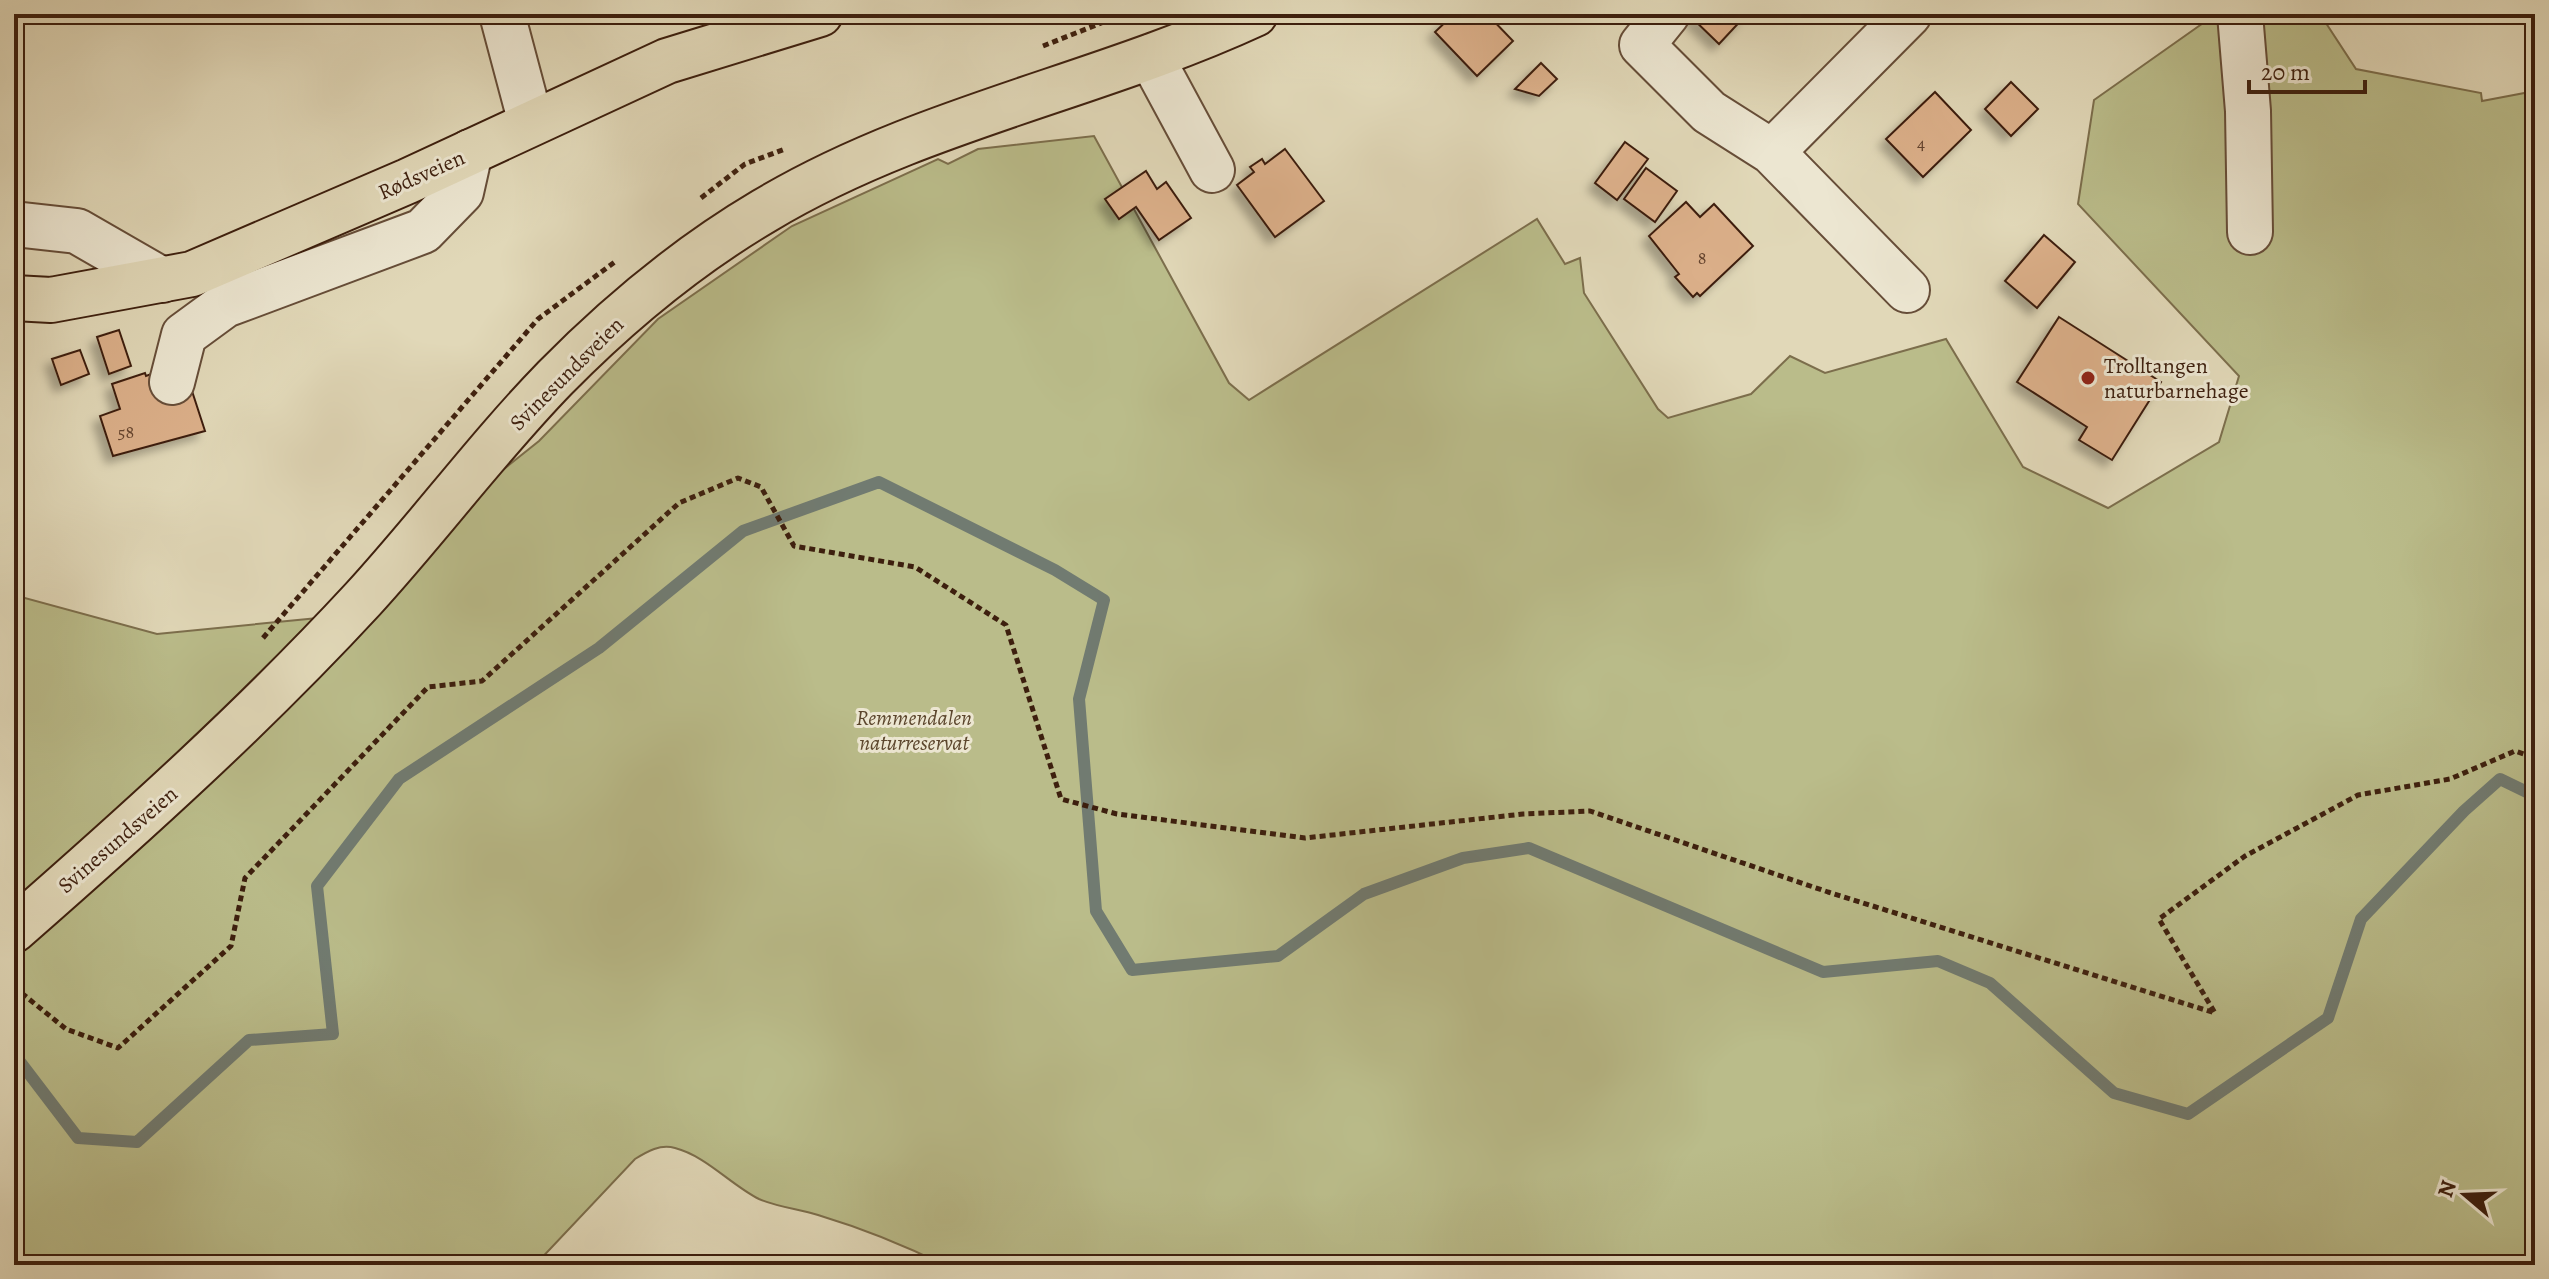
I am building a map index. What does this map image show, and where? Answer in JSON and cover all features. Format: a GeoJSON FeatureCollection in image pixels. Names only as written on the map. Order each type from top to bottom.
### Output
{"type":"FeatureCollection","features":[{"type":"Feature","properties":{"kind":"main road","name":"Rødsveien"},"geometry":{"type":"LineString","coordinates":[[14,298],[51,300],[192,274],[470,152],[667,61],[820,14]]}},
{"type":"Feature","properties":{"kind":"main road","name":"Svinesundsveien"},"geometry":{"type":"LineString","coordinates":[[14,930],[218,748],[365,597],[555,379],[657,286],[764,210],[819,181],[923,135],[1151,57],[1255,14]]}},
{"type":"Feature","properties":{"kind":"street"},"geometry":{"type":"LineString","coordinates":[[502,14],[505,37],[531,123]]}},
{"type":"Feature","properties":{"kind":"street"},"geometry":{"type":"LineString","coordinates":[[1772,152],[1909,14]]}},
{"type":"Feature","properties":{"kind":"street"},"geometry":{"type":"LineString","coordinates":[[2240,14],[2248,111],[2250,232]]}},
{"type":"Feature","properties":{"kind":"street"},"geometry":{"type":"LineString","coordinates":[[1655,29],[1709,112],[1772,152],[1907,290]]}},
{"type":"Feature","properties":{"kind":"street"},"geometry":{"type":"LineString","coordinates":[[1151,57],[1212,170]]}},
{"type":"Feature","properties":{"kind":"street"},"geometry":{"type":"LineString","coordinates":[[172,382],[184,335],[225,305],[423,231],[461,192],[470,152]]}},
{"type":"Feature","properties":{"kind":"street"},"geometry":{"type":"LineString","coordinates":[[14,224],[77,231],[162,280]]}},
{"type":"Feature","properties":{"kind":"path"},"geometry":{"type":"LineString","coordinates":[[14,987],[66,1029],[118,1048],[231,946],[245,878],[428,687],[482,681],[679,503],[738,478],[761,487],[794,546],[915,567],[1006,625],[1061,799],[1117,814],[1305,838],[1523,814],[1590,811],[1858,901],[2215,1013],[2159,919],[2245,856],[2358,795],[2450,779],[2515,751],[2535,758]]}},
{"type":"Feature","properties":{"kind":"green space","name":"Remmendalen naturreservat"},"geometry":{"type":"Polygon","coordinates":[[[2216,14],[2320,14],[2356,69],[2481,93],[2482,101],[2535,91],[2535,1265],[944,1265],[850,1225],[759,1199],[697,1157],[664,1147],[635,1159],[535,1265],[14,1265],[14,595],[157,634],[318,618],[539,441],[658,319],[792,226],[938,159],[948,164],[978,149],[1094,136],[1229,383],[1249,400],[1537,219],[1565,264],[1580,258],[1584,293],[1658,409],[1668,418],[1751,394],[1790,356],[1825,373],[1946,339],[2023,467],[2108,508],[2219,442],[2239,376],[2078,204],[2094,100],[2216,14]]]}},
{"type":"Feature","properties":{"kind":"building"},"geometry":{"type":"Polygon","coordinates":[[[1454,14],[1487,14],[1513,41],[1477,76],[1435,32],[1454,14]]]}},
{"type":"Feature","properties":{"kind":"building"},"geometry":{"type":"Polygon","coordinates":[[[1688,14],[1747,14],[1719,44],[1688,14]]]}},
{"type":"Feature","properties":{"kind":"building"},"geometry":{"type":"Polygon","coordinates":[[[1541,63],[1557,79],[1539,96],[1515,89],[1541,63]]]}},
{"type":"Feature","properties":{"kind":"building"},"geometry":{"type":"Polygon","coordinates":[[[2011,82],[2038,109],[2011,136],[1985,109],[2011,82]]]}},
{"type":"Feature","properties":{"kind":"building"},"geometry":{"type":"Polygon","coordinates":[[[1935,92],[1971,130],[1923,177],[1886,139],[1935,92]]]}},
{"type":"Feature","properties":{"kind":"building"},"geometry":{"type":"Polygon","coordinates":[[[1625,142],[1648,159],[1617,200],[1595,183],[1625,142]]]}},
{"type":"Feature","properties":{"kind":"building"},"geometry":{"type":"Polygon","coordinates":[[[1285,149],[1324,201],[1275,237],[1237,185],[1254,172],[1250,167],[1262,159],[1265,164],[1285,149]]]}},
{"type":"Feature","properties":{"kind":"building"},"geometry":{"type":"Polygon","coordinates":[[[1646,168],[1677,191],[1655,222],[1624,199],[1646,168]]]}},
{"type":"Feature","properties":{"kind":"building"},"geometry":{"type":"Polygon","coordinates":[[[1146,171],[1157,189],[1166,182],[1191,218],[1159,240],[1136,207],[1119,219],[1105,199],[1146,171]]]}},
{"type":"Feature","properties":{"kind":"building"},"geometry":{"type":"Polygon","coordinates":[[[1686,202],[1700,217],[1714,204],[1753,246],[1700,296],[1697,293],[1693,297],[1675,277],[1679,274],[1649,236],[1686,202]]]}},
{"type":"Feature","properties":{"kind":"building"},"geometry":{"type":"Polygon","coordinates":[[[2044,235],[2075,262],[2037,308],[2005,281],[2044,235]]]}},
{"type":"Feature","properties":{"kind":"building"},"geometry":{"type":"Polygon","coordinates":[[[2059,317],[2161,382],[2112,460],[2079,440],[2087,427],[2017,382],[2059,317]]]}},
{"type":"Feature","properties":{"kind":"building"},"geometry":{"type":"Polygon","coordinates":[[[119,330],[131,366],[109,374],[97,337],[119,330]]]}},
{"type":"Feature","properties":{"kind":"building"},"geometry":{"type":"Polygon","coordinates":[[[80,350],[89,374],[61,385],[52,359],[80,350]]]}},
{"type":"Feature","properties":{"kind":"building"},"geometry":{"type":"Polygon","coordinates":[[[145,373],[146,376],[154,373],[191,388],[205,431],[113,456],[100,416],[120,409],[112,384],[145,373]]]}},
{"type":"Feature","properties":{"kind":"waterway"},"geometry":{"type":"LineString","coordinates":[[14,1054],[78,1138],[137,1142],[249,1040],[333,1034],[317,886],[399,779],[599,648],[743,531],[879,482],[1055,570],[1104,600],[1079,699],[1096,911],[1132,970],[1278,956],[1364,894],[1463,858],[1529,848],[1823,972],[1938,961],[1990,983],[2114,1093],[2188,1114],[2328,1018],[2361,919],[2464,811],[2500,779],[2535,796]]}},
{"type":"Feature","properties":{"kind":"place","name":"Trolltangen naturbarnehage"},"geometry":{"type":"Point","coordinates":[2088,378]}}]}
